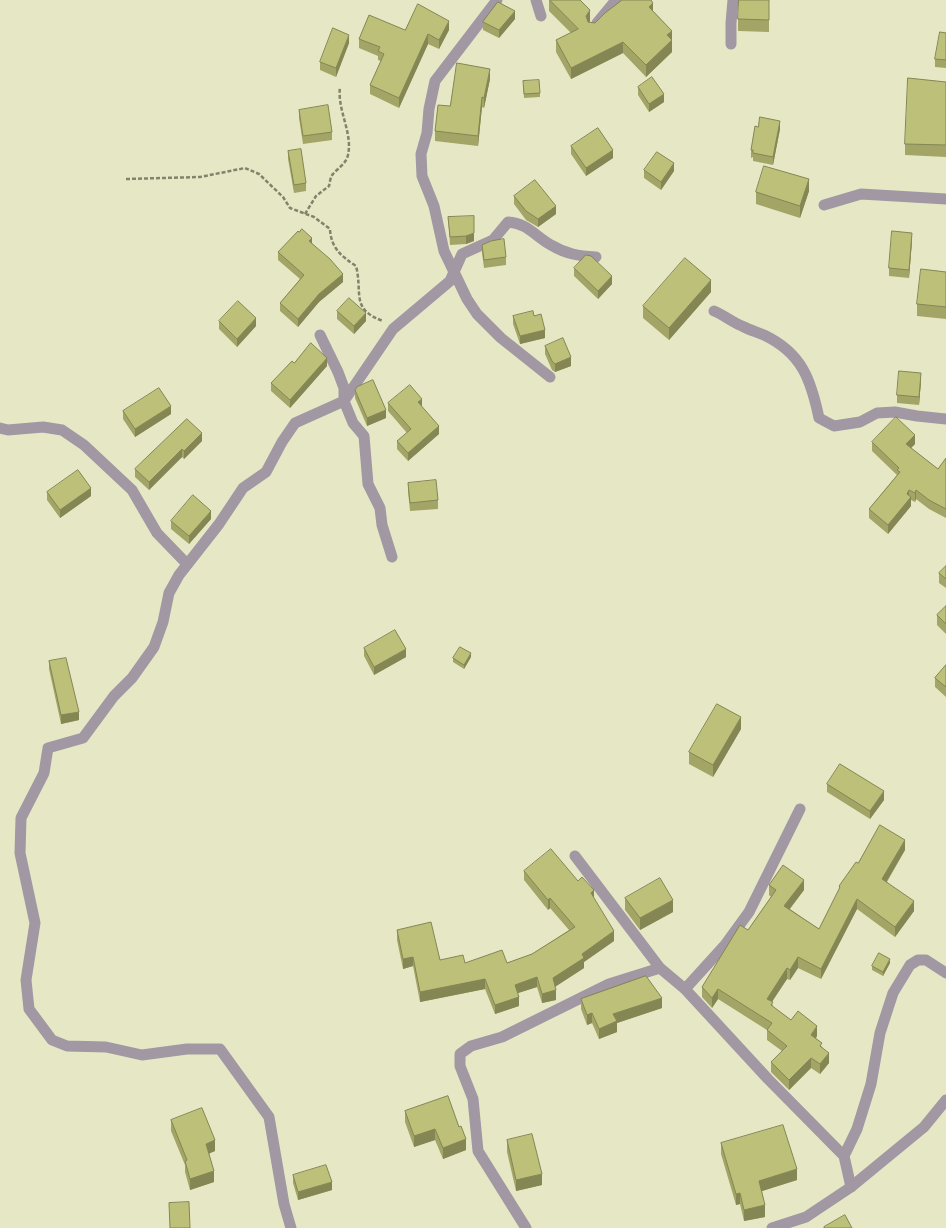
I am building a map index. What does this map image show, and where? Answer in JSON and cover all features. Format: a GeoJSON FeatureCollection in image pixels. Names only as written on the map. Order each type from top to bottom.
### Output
{"type":"FeatureCollection","features":[{"type":"Feature","properties":{"kind":"street"},"geometry":{"type":"LineString","coordinates":[[497,0],[435,81],[429,109],[427,132],[421,154],[422,176],[434,206],[444,251],[467,299],[477,314],[501,338],[550,377]]}},
{"type":"Feature","properties":{"kind":"street"},"geometry":{"type":"LineString","coordinates":[[536,0],[541,16]]}},
{"type":"Feature","properties":{"kind":"street"},"geometry":{"type":"LineString","coordinates":[[594,28],[616,0]]}},
{"type":"Feature","properties":{"kind":"street"},"geometry":{"type":"LineString","coordinates":[[731,44],[731,24],[734,0]]}},
{"type":"Feature","properties":{"kind":"street"},"geometry":{"type":"LineString","coordinates":[[824,205],[861,194],[946,199]]}},
{"type":"Feature","properties":{"kind":"street"},"geometry":{"type":"LineString","coordinates":[[291,1228],[284,1204],[269,1117],[220,1049],[187,1049],[142,1055],[106,1047],[67,1046],[52,1040],[29,1009],[26,980],[36,923],[20,853],[21,818],[44,773],[48,748],[83,738],[114,696],[132,678],[154,647],[163,622],[169,593],[187,564],[219,524],[243,488],[266,472],[282,442],[295,423],[344,401],[397,326],[450,281],[462,254],[493,240],[508,222],[519,223],[559,250],[577,256],[596,257]]}},
{"type":"Feature","properties":{"kind":"street"},"geometry":{"type":"LineString","coordinates":[[714,311],[743,327],[764,335],[785,348],[798,360],[810,380],[819,418],[834,426],[860,422],[877,414],[896,412],[917,416],[946,418]]}},
{"type":"Feature","properties":{"kind":"street"},"geometry":{"type":"LineString","coordinates":[[320,335],[338,372],[344,388],[344,401],[353,423],[364,436],[368,484],[380,508],[382,525],[392,557]]}},
{"type":"Feature","properties":{"kind":"street"},"geometry":{"type":"LineString","coordinates":[[0,428],[8,430],[43,427],[62,430],[84,445],[132,490],[157,533],[187,564]]}},
{"type":"Feature","properties":{"kind":"street"},"geometry":{"type":"LineString","coordinates":[[685,988],[725,945],[749,912],[800,809]]}},
{"type":"Feature","properties":{"kind":"street"},"geometry":{"type":"LineString","coordinates":[[575,856],[660,968],[685,988],[768,1079],[844,1156],[852,1187]]}},
{"type":"Feature","properties":{"kind":"street"},"geometry":{"type":"LineString","coordinates":[[844,1156],[857,1129],[871,1084],[880,1033],[892,993],[910,965],[918,960],[926,960],[946,973]]}},
{"type":"Feature","properties":{"kind":"street"},"geometry":{"type":"LineString","coordinates":[[526,1228],[478,1151],[473,1099],[460,1066],[460,1054],[471,1046],[502,1037],[609,984],[660,968]]}},
{"type":"Feature","properties":{"kind":"street"},"geometry":{"type":"LineString","coordinates":[[772,1228],[806,1217],[852,1187],[924,1127],[946,1100]]}},
{"type":"Feature","properties":{"kind":"path"},"geometry":{"type":"LineString","coordinates":[[305,214],[316,196],[329,186],[332,175],[341,168],[348,155],[346,128],[339,97],[340,87]]}},
{"type":"Feature","properties":{"kind":"path"},"geometry":{"type":"LineString","coordinates":[[126,179],[200,177],[245,168],[259,174],[283,197],[290,208],[314,217],[330,229],[330,239],[334,248],[343,258],[356,266],[358,275],[359,301],[363,310],[376,318],[397,326]]}},
{"type":"Feature","properties":{"kind":"building"},"geometry":{"type":"Polygon","coordinates":[[[550,0],[580,0],[590,10],[586,16],[588,22],[595,23],[622,0],[651,0],[653,3],[649,7],[672,31],[667,35],[672,40],[646,65],[623,42],[571,68],[556,40],[578,29],[550,0]]]}},
{"type":"Feature","properties":{"kind":"building"},"geometry":{"type":"Polygon","coordinates":[[[739,0],[769,0],[769,20],[738,19],[739,0]]]}},
{"type":"Feature","properties":{"kind":"building"},"geometry":{"type":"Polygon","coordinates":[[[498,2],[515,11],[499,30],[483,22],[498,2]]]}},
{"type":"Feature","properties":{"kind":"building"},"geometry":{"type":"Polygon","coordinates":[[[418,4],[449,21],[439,40],[428,34],[399,98],[370,85],[384,54],[378,51],[380,47],[359,39],[369,15],[405,30],[418,4]]]}},
{"type":"Feature","properties":{"kind":"building"},"geometry":{"type":"Polygon","coordinates":[[[333,28],[349,35],[336,68],[320,62],[333,28]]]}},
{"type":"Feature","properties":{"kind":"building"},"geometry":{"type":"Polygon","coordinates":[[[940,32],[946,33],[946,60],[935,59],[940,32]]]}},
{"type":"Feature","properties":{"kind":"building"},"geometry":{"type":"Polygon","coordinates":[[[457,63],[490,69],[484,98],[482,97],[478,136],[435,131],[438,105],[450,106],[457,63]]]}},
{"type":"Feature","properties":{"kind":"building"},"geometry":{"type":"Polygon","coordinates":[[[652,77],[664,94],[649,104],[638,87],[652,77]]]}},
{"type":"Feature","properties":{"kind":"building"},"geometry":{"type":"Polygon","coordinates":[[[908,78],[946,82],[946,145],[905,144],[908,78]]]}},
{"type":"Feature","properties":{"kind":"building"},"geometry":{"type":"Polygon","coordinates":[[[539,80],[540,93],[524,94],[523,81],[539,80]]]}},
{"type":"Feature","properties":{"kind":"building"},"geometry":{"type":"Polygon","coordinates":[[[328,105],[332,132],[303,136],[299,110],[328,105]]]}},
{"type":"Feature","properties":{"kind":"building"},"geometry":{"type":"Polygon","coordinates":[[[760,117],[780,121],[773,157],[753,153],[753,150],[751,150],[755,126],[758,127],[760,117]]]}},
{"type":"Feature","properties":{"kind":"building"},"geometry":{"type":"Polygon","coordinates":[[[598,128],[613,150],[586,168],[571,146],[598,128]]]}},
{"type":"Feature","properties":{"kind":"building"},"geometry":{"type":"Polygon","coordinates":[[[301,149],[306,183],[294,185],[288,151],[301,149]]]}},
{"type":"Feature","properties":{"kind":"building"},"geometry":{"type":"Polygon","coordinates":[[[657,152],[674,163],[661,182],[644,170],[657,152]]]}},
{"type":"Feature","properties":{"kind":"building"},"geometry":{"type":"Polygon","coordinates":[[[764,166],[809,179],[800,206],[756,192],[764,166]]]}},
{"type":"Feature","properties":{"kind":"building"},"geometry":{"type":"Polygon","coordinates":[[[535,180],[556,206],[538,219],[526,211],[514,196],[535,180]]]}},
{"type":"Feature","properties":{"kind":"building"},"geometry":{"type":"Polygon","coordinates":[[[474,216],[474,233],[466,236],[450,237],[448,217],[474,216]]]}},
{"type":"Feature","properties":{"kind":"building"},"geometry":{"type":"Polygon","coordinates":[[[302,229],[312,238],[309,241],[330,259],[343,274],[319,294],[298,319],[280,303],[304,275],[278,252],[298,231],[299,232],[302,229]]]}},
{"type":"Feature","properties":{"kind":"building"},"geometry":{"type":"Polygon","coordinates":[[[892,231],[912,233],[909,270],[889,268],[892,231]]]}},
{"type":"Feature","properties":{"kind":"building"},"geometry":{"type":"Polygon","coordinates":[[[504,239],[506,257],[484,260],[482,245],[491,241],[504,239]]]}},
{"type":"Feature","properties":{"kind":"building"},"geometry":{"type":"Polygon","coordinates":[[[586,255],[591,256],[612,276],[598,291],[574,268],[586,255]]]}},
{"type":"Feature","properties":{"kind":"building"},"geometry":{"type":"Polygon","coordinates":[[[685,258],[711,280],[669,328],[643,306],[685,258]]]}},
{"type":"Feature","properties":{"kind":"building"},"geometry":{"type":"Polygon","coordinates":[[[921,269],[946,272],[946,307],[917,304],[921,269]]]}},
{"type":"Feature","properties":{"kind":"building"},"geometry":{"type":"Polygon","coordinates":[[[349,298],[366,313],[354,326],[337,311],[349,298]]]}},
{"type":"Feature","properties":{"kind":"building"},"geometry":{"type":"Polygon","coordinates":[[[238,301],[256,318],[237,339],[219,321],[238,301]]]}},
{"type":"Feature","properties":{"kind":"building"},"geometry":{"type":"Polygon","coordinates":[[[533,311],[534,316],[541,314],[545,330],[520,336],[513,316],[533,311]]]}},
{"type":"Feature","properties":{"kind":"building"},"geometry":{"type":"Polygon","coordinates":[[[563,338],[571,357],[555,364],[545,346],[563,338]]]}},
{"type":"Feature","properties":{"kind":"building"},"geometry":{"type":"Polygon","coordinates":[[[311,343],[327,358],[290,400],[271,383],[292,361],[294,363],[311,343]]]}},
{"type":"Feature","properties":{"kind":"building"},"geometry":{"type":"Polygon","coordinates":[[[899,371],[921,373],[919,397],[897,395],[899,371]]]}},
{"type":"Feature","properties":{"kind":"building"},"geometry":{"type":"Polygon","coordinates":[[[373,380],[386,410],[367,418],[355,390],[357,387],[373,380]]]}},
{"type":"Feature","properties":{"kind":"building"},"geometry":{"type":"Polygon","coordinates":[[[410,385],[422,399],[418,402],[439,426],[408,453],[397,441],[411,429],[388,403],[410,385]]]}},
{"type":"Feature","properties":{"kind":"building"},"geometry":{"type":"Polygon","coordinates":[[[159,388],[171,406],[135,429],[123,411],[159,388]]]}},
{"type":"Feature","properties":{"kind":"building"},"geometry":{"type":"Polygon","coordinates":[[[896,417],[915,435],[906,444],[938,469],[946,458],[946,509],[929,500],[916,490],[915,493],[909,490],[907,494],[911,497],[888,525],[869,509],[900,472],[897,470],[899,468],[872,442],[896,417]]]}},
{"type":"Feature","properties":{"kind":"building"},"geometry":{"type":"Polygon","coordinates":[[[187,419],[202,433],[184,451],[182,449],[149,482],[135,469],[187,419]]]}},
{"type":"Feature","properties":{"kind":"building"},"geometry":{"type":"Polygon","coordinates":[[[78,470],[91,488],[60,510],[47,492],[78,470]]]}},
{"type":"Feature","properties":{"kind":"building"},"geometry":{"type":"Polygon","coordinates":[[[436,480],[438,500],[410,503],[408,483],[436,480]]]}},
{"type":"Feature","properties":{"kind":"building"},"geometry":{"type":"Polygon","coordinates":[[[193,495],[211,511],[189,536],[171,521],[193,495]]]}},
{"type":"Feature","properties":{"kind":"building"},"geometry":{"type":"Polygon","coordinates":[[[946,566],[946,579],[939,573],[946,566]]]}},
{"type":"Feature","properties":{"kind":"building"},"geometry":{"type":"Polygon","coordinates":[[[946,606],[946,624],[937,615],[946,606]]]}},
{"type":"Feature","properties":{"kind":"building"},"geometry":{"type":"Polygon","coordinates":[[[395,630],[406,649],[374,667],[364,648],[395,630]]]}},
{"type":"Feature","properties":{"kind":"building"},"geometry":{"type":"Polygon","coordinates":[[[460,647],[471,653],[464,665],[453,658],[460,647]]]}},
{"type":"Feature","properties":{"kind":"building"},"geometry":{"type":"Polygon","coordinates":[[[66,658],[79,712],[61,715],[49,661],[66,658]]]}},
{"type":"Feature","properties":{"kind":"building"},"geometry":{"type":"Polygon","coordinates":[[[946,665],[946,687],[935,678],[946,665]]]}},
{"type":"Feature","properties":{"kind":"building"},"geometry":{"type":"Polygon","coordinates":[[[717,704],[741,717],[713,765],[689,752],[717,704]]]}},
{"type":"Feature","properties":{"kind":"building"},"geometry":{"type":"Polygon","coordinates":[[[840,764],[884,791],[870,811],[827,784],[840,764]]]}},
{"type":"Feature","properties":{"kind":"building"},"geometry":{"type":"Polygon","coordinates":[[[880,825],[905,840],[882,879],[914,901],[895,927],[857,899],[821,969],[798,957],[790,970],[787,968],[767,999],[773,1002],[771,1005],[791,1020],[798,1011],[817,1026],[811,1035],[822,1043],[820,1046],[829,1053],[820,1064],[811,1058],[789,1080],[771,1062],[787,1046],[767,1030],[772,1023],[718,989],[712,998],[702,987],[740,925],[748,930],[776,890],[769,885],[783,865],[804,880],[784,906],[819,929],[840,887],[839,886],[856,862],[858,863],[880,825]]]}},
{"type":"Feature","properties":{"kind":"building"},"geometry":{"type":"Polygon","coordinates":[[[551,849],[578,881],[582,877],[594,890],[591,893],[614,931],[582,954],[584,958],[553,978],[556,990],[542,994],[537,977],[515,985],[519,997],[495,1005],[485,979],[420,992],[413,957],[403,959],[397,930],[431,922],[440,960],[463,955],[465,963],[502,950],[507,963],[532,954],[575,927],[550,898],[548,900],[524,871],[551,849]]]}},
{"type":"Feature","properties":{"kind":"building"},"geometry":{"type":"Polygon","coordinates":[[[660,878],[673,900],[640,918],[625,898],[660,878]]]}},
{"type":"Feature","properties":{"kind":"building"},"geometry":{"type":"Polygon","coordinates":[[[879,953],[890,959],[883,972],[872,966],[879,953]]]}},
{"type":"Feature","properties":{"kind":"building"},"geometry":{"type":"Polygon","coordinates":[[[646,976],[662,998],[613,1014],[617,1021],[599,1029],[592,1013],[587,1015],[581,999],[646,976]]]}},
{"type":"Feature","properties":{"kind":"building"},"geometry":{"type":"Polygon","coordinates":[[[448,1096],[459,1127],[461,1126],[466,1139],[443,1148],[435,1129],[414,1136],[405,1111],[448,1096]]]}},
{"type":"Feature","properties":{"kind":"building"},"geometry":{"type":"Polygon","coordinates":[[[202,1108],[215,1140],[206,1144],[214,1171],[190,1179],[185,1161],[187,1160],[171,1120],[202,1108]]]}},
{"type":"Feature","properties":{"kind":"building"},"geometry":{"type":"Polygon","coordinates":[[[783,1125],[797,1169],[759,1181],[765,1205],[744,1210],[740,1193],[736,1194],[721,1143],[783,1125]]]}},
{"type":"Feature","properties":{"kind":"building"},"geometry":{"type":"Polygon","coordinates":[[[532,1134],[542,1174],[516,1180],[507,1140],[532,1134]]]}},
{"type":"Feature","properties":{"kind":"building"},"geometry":{"type":"Polygon","coordinates":[[[326,1165],[332,1182],[298,1192],[293,1175],[326,1165]]]}},
{"type":"Feature","properties":{"kind":"building"},"geometry":{"type":"Polygon","coordinates":[[[189,1202],[190,1228],[170,1228],[169,1203],[189,1202]]]}},
{"type":"Feature","properties":{"kind":"building"},"geometry":{"type":"Polygon","coordinates":[[[845,1215],[852,1228],[824,1228],[824,1227],[845,1215]]]}}]}
